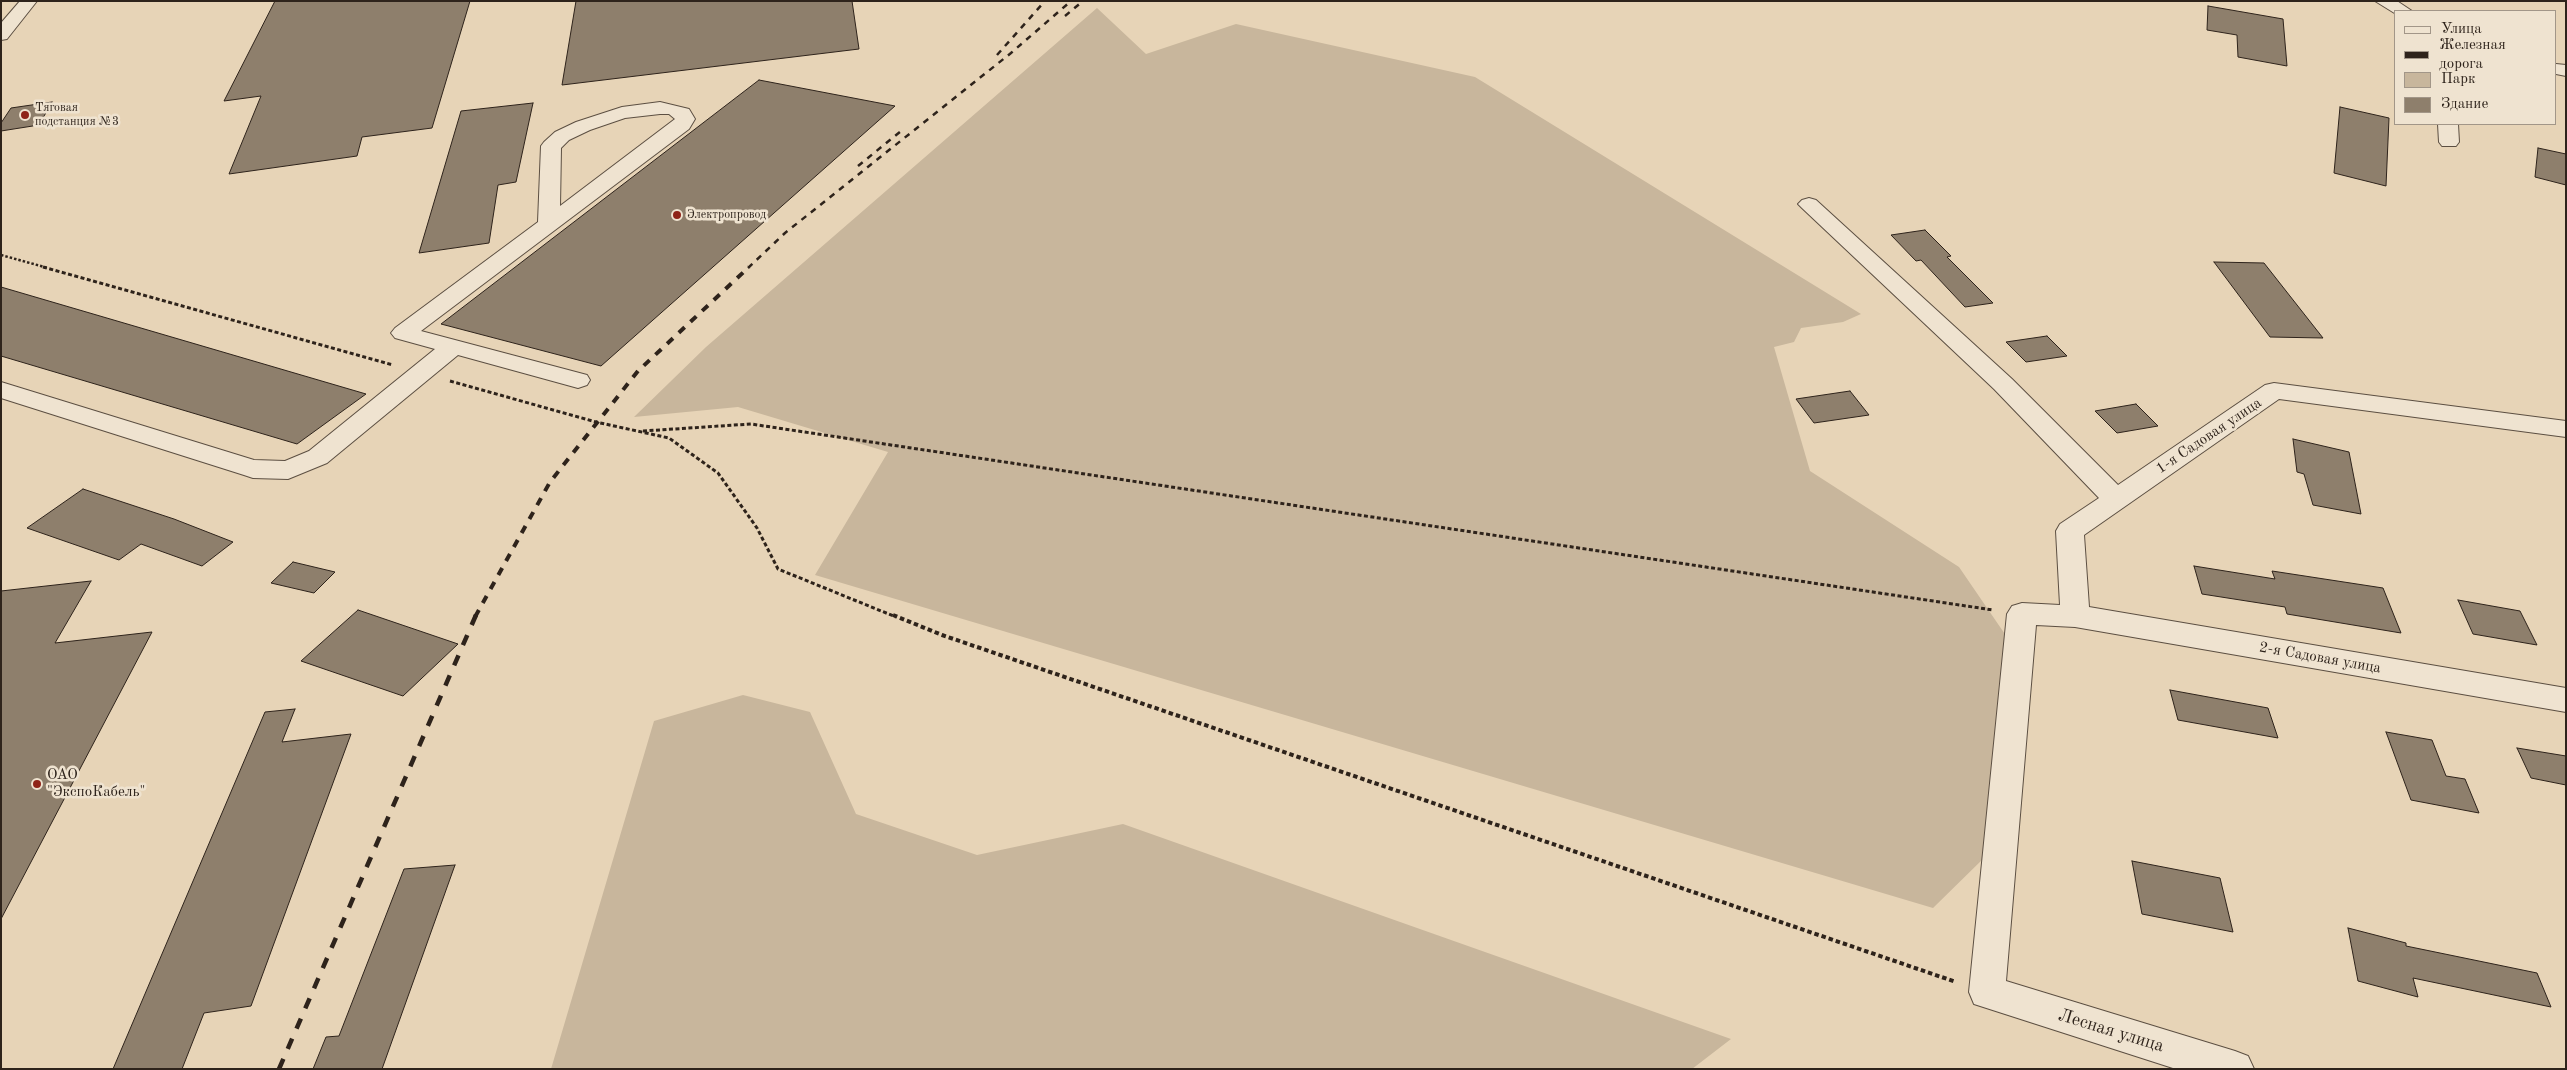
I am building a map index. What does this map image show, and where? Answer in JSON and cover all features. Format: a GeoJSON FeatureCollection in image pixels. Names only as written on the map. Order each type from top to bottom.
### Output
{"type":"FeatureCollection","features":[{"type":"Feature","properties":{"kind":"street"},"geometry":{"type":"LineString","coordinates":[[2383,1],[2401,10]]}},
{"type":"Feature","properties":{"kind":"street"},"geometry":{"type":"LineString","coordinates":[[1,14],[25,6]]}},
{"type":"Feature","properties":{"kind":"street"},"geometry":{"type":"LineString","coordinates":[[1,35],[25,6]]}},
{"type":"Feature","properties":{"kind":"street"},"geometry":{"type":"LineString","coordinates":[[549,223],[551,146],[562,136],[583,126],[622,113],[660,108],[672,109],[682,113],[685,119],[682,125],[403,333],[578,380]]}},
{"type":"Feature","properties":{"kind":"street"},"geometry":{"type":"LineString","coordinates":[[1808,204],[2004,384],[2116,500]]}},
{"type":"Feature","properties":{"kind":"street"},"geometry":{"type":"LineString","coordinates":[[1,390],[253,469],[288,470],[318,457],[453,347]]}},
{"type":"Feature","properties":{"kind":"street","name":"1-я Садовая улица"},"geometry":{"type":"LineString","coordinates":[[2075,616],[2070,531],[2274,392],[2566,429]]}},
{"type":"Feature","properties":{"kind":"street"},"geometry":{"type":"LineString","coordinates":[[1987,992],[2022,614]]}},
{"type":"Feature","properties":{"kind":"street","name":"2-я Садовая улица"},"geometry":{"type":"LineString","coordinates":[[2022,614],[2075,616],[2566,700]]}},
{"type":"Feature","properties":{"kind":"street","name":"Лесная улица"},"geometry":{"type":"LineString","coordinates":[[1987,992],[2235,1069]]}},
{"type":"Feature","properties":{"kind":"path"},"geometry":{"type":"LineString","coordinates":[[1,255],[596,422],[669,438],[718,473],[757,528],[778,569],[942,635],[1987,992]]}},
{"type":"Feature","properties":{"kind":"path"},"geometry":{"type":"LineString","coordinates":[[638,431],[751,424],[2022,614]]}},
{"type":"Feature","properties":{"kind":"green space"},"geometry":{"type":"Polygon","coordinates":[[[1097,8],[1146,54],[1236,24],[1475,77],[1861,314],[1843,322],[1801,328],[1794,342],[1774,347],[1810,471],[1959,567],[2011,643],[1985,857],[1933,908],[815,575],[888,452],[738,407],[634,417],[706,347],[1097,8]]]}},
{"type":"Feature","properties":{"kind":"green space"},"geometry":{"type":"Polygon","coordinates":[[[743,695],[810,712],[856,814],[977,855],[1123,824],[1731,1039],[1692,1069],[551,1069],[654,721],[743,695]]]}},
{"type":"Feature","properties":{"kind":"building"},"geometry":{"type":"Polygon","coordinates":[[[275,1],[470,1],[432,128],[362,137],[357,156],[229,174],[261,96],[224,101],[275,1]]]}},
{"type":"Feature","properties":{"kind":"building"},"geometry":{"type":"Polygon","coordinates":[[[576,1],[852,1],[859,49],[562,85],[576,1]]]}},
{"type":"Feature","properties":{"kind":"building"},"geometry":{"type":"Polygon","coordinates":[[[2208,6],[2283,19],[2287,66],[2238,57],[2237,35],[2207,30],[2208,6]]]}},
{"type":"Feature","properties":{"kind":"building","name":"Электропровод"},"geometry":{"type":"Polygon","coordinates":[[[759,80],[895,106],[601,366],[441,324],[759,80]]]}},
{"type":"Feature","properties":{"kind":"building","name":"Тяговая подстанция №3"},"geometry":{"type":"Polygon","coordinates":[[[52,102],[39,125],[1,131],[1,123],[11,108],[52,102]]]}},
{"type":"Feature","properties":{"kind":"building"},"geometry":{"type":"Polygon","coordinates":[[[533,103],[516,182],[498,185],[489,243],[419,253],[461,111],[533,103]]]}},
{"type":"Feature","properties":{"kind":"building"},"geometry":{"type":"Polygon","coordinates":[[[2340,107],[2389,118],[2386,186],[2334,173],[2340,107]]]}},
{"type":"Feature","properties":{"kind":"building"},"geometry":{"type":"Polygon","coordinates":[[[2538,148],[2566,154],[2566,185],[2535,177],[2538,148]]]}},
{"type":"Feature","properties":{"kind":"building"},"geometry":{"type":"Polygon","coordinates":[[[1925,230],[1951,256],[1947,257],[1993,303],[1965,307],[1921,260],[1916,261],[1891,235],[1925,230]]]}},
{"type":"Feature","properties":{"kind":"building"},"geometry":{"type":"Polygon","coordinates":[[[2214,262],[2264,263],[2323,338],[2270,337],[2214,262]]]}},
{"type":"Feature","properties":{"kind":"building"},"geometry":{"type":"Polygon","coordinates":[[[1,287],[366,394],[297,444],[1,356],[1,287]]]}},
{"type":"Feature","properties":{"kind":"building"},"geometry":{"type":"Polygon","coordinates":[[[2047,336],[2067,356],[2026,362],[2006,342],[2047,336]]]}},
{"type":"Feature","properties":{"kind":"building"},"geometry":{"type":"Polygon","coordinates":[[[1850,391],[1869,415],[1814,423],[1796,399],[1850,391]]]}},
{"type":"Feature","properties":{"kind":"building"},"geometry":{"type":"Polygon","coordinates":[[[2136,404],[2158,426],[2117,433],[2095,411],[2136,404]]]}},
{"type":"Feature","properties":{"kind":"building"},"geometry":{"type":"Polygon","coordinates":[[[2293,439],[2349,452],[2361,514],[2313,505],[2304,474],[2297,472],[2293,439]]]}},
{"type":"Feature","properties":{"kind":"building"},"geometry":{"type":"Polygon","coordinates":[[[83,489],[174,519],[233,542],[202,566],[141,544],[119,560],[27,528],[83,489]]]}},
{"type":"Feature","properties":{"kind":"building"},"geometry":{"type":"Polygon","coordinates":[[[293,562],[335,572],[314,593],[271,583],[293,562]]]}},
{"type":"Feature","properties":{"kind":"building"},"geometry":{"type":"Polygon","coordinates":[[[2194,566],[2275,579],[2272,571],[2383,588],[2401,633],[2287,614],[2285,607],[2202,594],[2194,566]]]}},
{"type":"Feature","properties":{"kind":"building","name":"ОАО \"ЭкспоКабель\""},"geometry":{"type":"Polygon","coordinates":[[[91,581],[55,643],[152,632],[1,919],[1,591],[91,581]]]}},
{"type":"Feature","properties":{"kind":"building"},"geometry":{"type":"Polygon","coordinates":[[[2458,600],[2520,611],[2537,645],[2473,634],[2458,600]]]}},
{"type":"Feature","properties":{"kind":"building"},"geometry":{"type":"Polygon","coordinates":[[[358,610],[458,644],[403,696],[301,661],[358,610]]]}},
{"type":"Feature","properties":{"kind":"building"},"geometry":{"type":"Polygon","coordinates":[[[2170,690],[2268,708],[2278,738],[2178,720],[2170,690]]]}},
{"type":"Feature","properties":{"kind":"building"},"geometry":{"type":"Polygon","coordinates":[[[295,709],[282,742],[351,734],[251,1006],[204,1013],[182,1069],[113,1069],[265,712],[295,709]]]}},
{"type":"Feature","properties":{"kind":"building"},"geometry":{"type":"Polygon","coordinates":[[[2386,732],[2432,740],[2446,776],[2465,779],[2479,813],[2411,800],[2386,732]]]}},
{"type":"Feature","properties":{"kind":"building"},"geometry":{"type":"Polygon","coordinates":[[[2517,748],[2566,756],[2566,785],[2531,778],[2517,748]]]}},
{"type":"Feature","properties":{"kind":"building"},"geometry":{"type":"Polygon","coordinates":[[[2132,861],[2220,878],[2233,932],[2142,914],[2132,861]]]}},
{"type":"Feature","properties":{"kind":"building"},"geometry":{"type":"Polygon","coordinates":[[[455,865],[382,1069],[313,1069],[326,1037],[339,1036],[404,869],[455,865]]]}},
{"type":"Feature","properties":{"kind":"building"},"geometry":{"type":"Polygon","coordinates":[[[2348,928],[2406,943],[2406,946],[2537,973],[2551,1007],[2413,978],[2418,997],[2358,981],[2348,928]]]}},
{"type":"Feature","properties":{"kind":"railway"},"geometry":{"type":"LineString","coordinates":[[997,55],[1045,1]]}},
{"type":"Feature","properties":{"kind":"railway"},"geometry":{"type":"LineString","coordinates":[[748,268],[785,233],[1011,53],[1071,1]]}},
{"type":"Feature","properties":{"kind":"railway"},"geometry":{"type":"LineString","coordinates":[[1065,16],[1083,1]]}},
{"type":"Feature","properties":{"kind":"railway"},"geometry":{"type":"LineString","coordinates":[[858,166],[901,131]]}},
{"type":"Feature","properties":{"kind":"railway"},"geometry":{"type":"LineString","coordinates":[[476,616],[550,482],[638,371],[749,267]]}},
{"type":"Feature","properties":{"kind":"railway"},"geometry":{"type":"LineString","coordinates":[[279,1069],[476,616]]}},
{"type":"Feature","properties":{"kind":"place","name":"Тяговая подстанция №3"},"geometry":{"type":"Point","coordinates":[25,115]}},
{"type":"Feature","properties":{"kind":"place","name":"Электропровод"},"geometry":{"type":"Point","coordinates":[677,215]}},
{"type":"Feature","properties":{"kind":"place","name":"ОАО \"ЭкспоКабель\""},"geometry":{"type":"Point","coordinates":[37,784]}}]}
